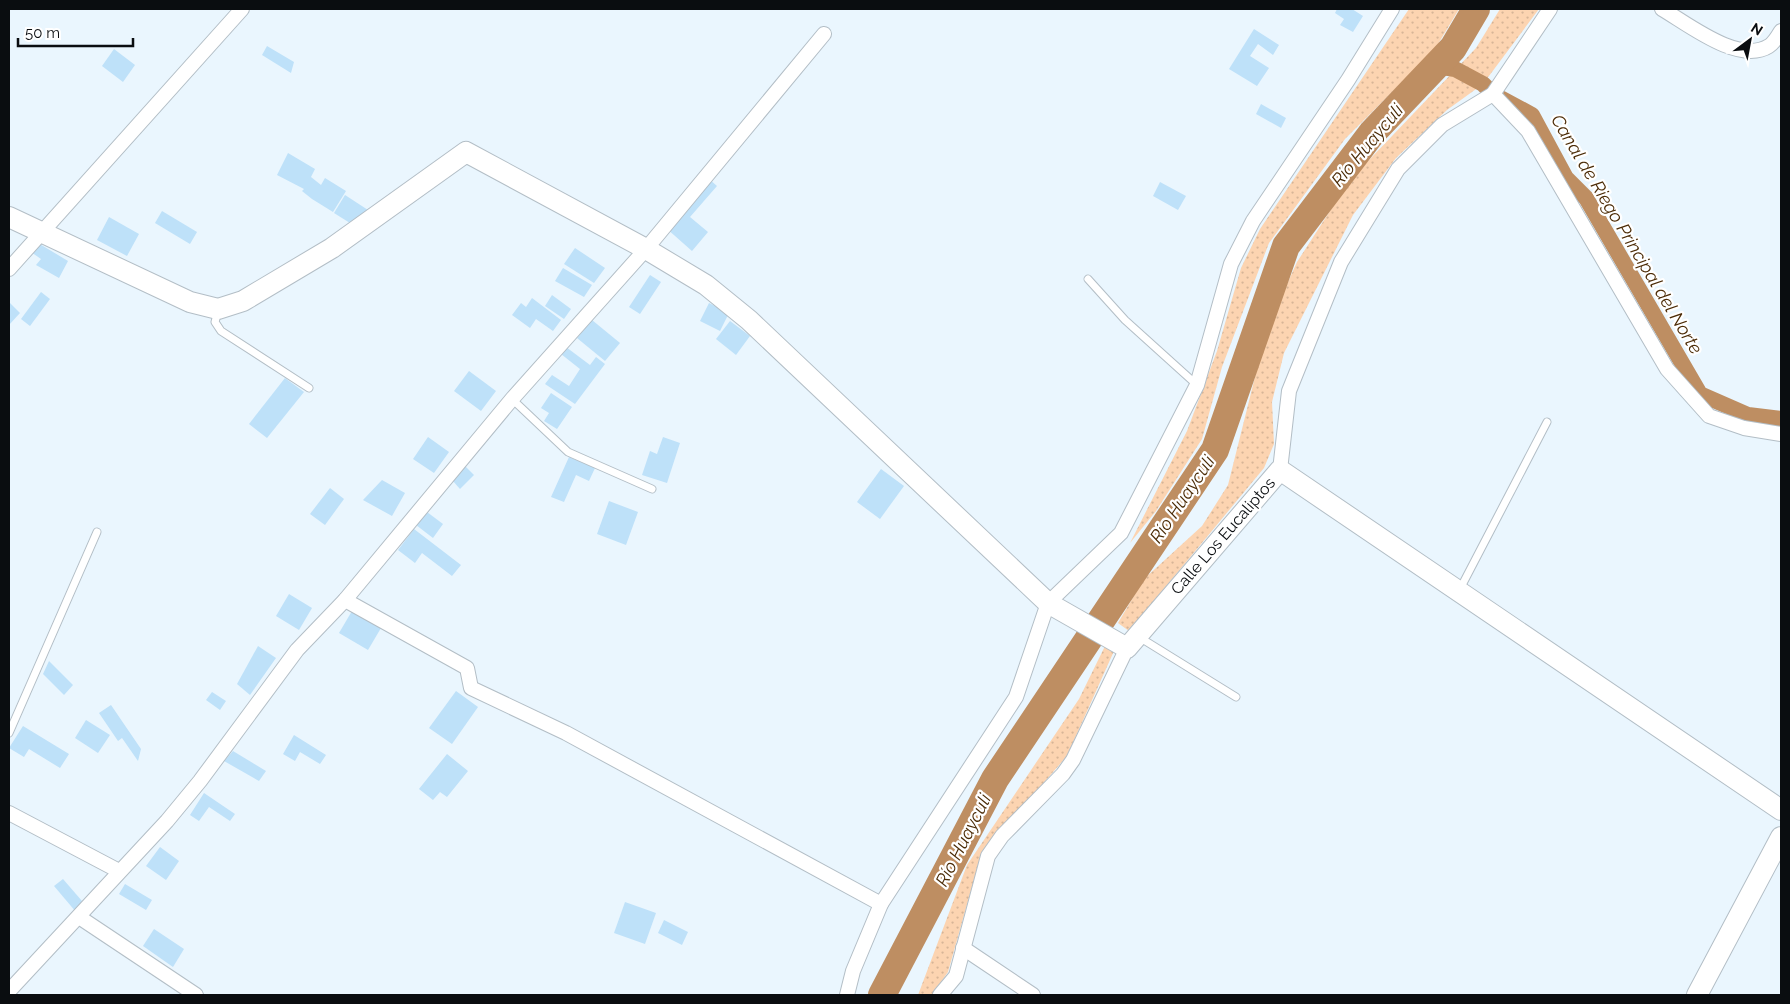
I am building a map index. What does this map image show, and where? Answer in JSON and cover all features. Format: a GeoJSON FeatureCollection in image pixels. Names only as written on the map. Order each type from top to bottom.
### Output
{"type":"FeatureCollection","features":[{"type":"Feature","properties":{"kind":"street"},"geometry":{"type":"LineString","coordinates":[[9,270],[242,9]]}},
{"type":"Feature","properties":{"kind":"street"},"geometry":{"type":"LineString","coordinates":[[847,995],[853,971],[881,904],[1016,697],[1056,607],[1121,534],[1198,385],[1231,264],[1253,221],[1348,80],[1392,9]]}},
{"type":"Feature","properties":{"kind":"street","name":"Calle Los Eucaliptos"},"geometry":{"type":"LineString","coordinates":[[940,995],[956,976],[988,856],[1002,836],[1063,774],[1073,760],[1126,641],[1280,470],[1289,391],[1341,262],[1398,169],[1442,125],[1492,94],[1550,9]]}},
{"type":"Feature","properties":{"kind":"street"},"geometry":{"type":"LineString","coordinates":[[1662,9],[1724,46],[1753,52],[1770,46],[1781,31]]}},
{"type":"Feature","properties":{"kind":"street"},"geometry":{"type":"LineString","coordinates":[[9,991],[167,821],[200,781],[297,650],[345,600],[512,399],[646,249],[824,34]]}},
{"type":"Feature","properties":{"kind":"street"},"geometry":{"type":"LineString","coordinates":[[1492,94],[1528,131],[1667,369],[1709,416],[1744,428],[1781,434]]}},
{"type":"Feature","properties":{"kind":"street"},"geometry":{"type":"LineString","coordinates":[[9,217],[190,302],[218,309],[243,301],[332,248],[466,152],[646,249],[706,284],[749,320],[1056,607],[1126,641]]}},
{"type":"Feature","properties":{"kind":"street"},"geometry":{"type":"LineString","coordinates":[[1280,470],[1781,810]]}},
{"type":"Feature","properties":{"kind":"street"},"geometry":{"type":"LineString","coordinates":[[345,600],[467,668],[471,688],[566,733],[881,904]]}},
{"type":"Feature","properties":{"kind":"street"},"geometry":{"type":"LineString","coordinates":[[9,813],[119,871]]}},
{"type":"Feature","properties":{"kind":"street"},"geometry":{"type":"LineString","coordinates":[[1697,995],[1781,837]]}},
{"type":"Feature","properties":{"kind":"street"},"geometry":{"type":"LineString","coordinates":[[79,916],[196,995]]}},
{"type":"Feature","properties":{"kind":"street"},"geometry":{"type":"LineString","coordinates":[[964,948],[1033,995]]}},
{"type":"Feature","properties":{"kind":"lane"},"geometry":{"type":"LineString","coordinates":[[1088,279],[1125,320],[1198,385]]}},
{"type":"Feature","properties":{"kind":"lane"},"geometry":{"type":"LineString","coordinates":[[218,309],[215,322],[221,331],[309,388]]}},
{"type":"Feature","properties":{"kind":"lane"},"geometry":{"type":"LineString","coordinates":[[512,399],[568,452],[652,489]]}},
{"type":"Feature","properties":{"kind":"lane"},"geometry":{"type":"LineString","coordinates":[[1459,591],[1547,422]]}},
{"type":"Feature","properties":{"kind":"lane"},"geometry":{"type":"LineString","coordinates":[[9,733],[97,532]]}},
{"type":"Feature","properties":{"kind":"lane"},"geometry":{"type":"LineString","coordinates":[[1126,641],[1236,696]]}},
{"type":"Feature","properties":{"kind":"shaded area"},"geometry":{"type":"Polygon","coordinates":[[[1409,9],[1459,9],[1435,49],[1345,139],[1269,243],[1222,367],[1202,439],[1156,511],[1130,543],[1187,431],[1217,351],[1241,268],[1260,229],[1409,9]]]}},
{"type":"Feature","properties":{"kind":"shaded area"},"geometry":{"type":"Polygon","coordinates":[[[1500,9],[1539,9],[1483,84],[1447,110],[1396,158],[1353,215],[1284,353],[1272,402],[1274,444],[1264,468],[1129,631],[1118,623],[1144,579],[1202,526],[1228,485],[1267,329],[1297,262],[1350,180],[1476,48],[1500,9]]]}},
{"type":"Feature","properties":{"kind":"shaded area"},"geometry":{"type":"Polygon","coordinates":[[[1106,644],[1114,651],[1067,756],[981,855],[948,972],[932,995],[918,995],[967,865],[1079,699],[1106,644]]]}},
{"type":"Feature","properties":{"kind":"building"},"geometry":{"type":"Polygon","coordinates":[[[1337,9],[1352,9],[1363,16],[1353,32],[1340,25],[1344,19],[1335,13],[1337,9]]]}},
{"type":"Feature","properties":{"kind":"building"},"geometry":{"type":"Polygon","coordinates":[[[1254,29],[1279,45],[1273,55],[1258,44],[1250,56],[1269,68],[1257,86],[1229,69],[1254,29]]]}},
{"type":"Feature","properties":{"kind":"building"},"geometry":{"type":"Polygon","coordinates":[[[267,46],[294,62],[291,73],[262,55],[267,46]]]}},
{"type":"Feature","properties":{"kind":"building"},"geometry":{"type":"Polygon","coordinates":[[[114,49],[135,65],[123,82],[102,66],[114,49]]]}},
{"type":"Feature","properties":{"kind":"building"},"geometry":{"type":"Polygon","coordinates":[[[1261,104],[1286,118],[1281,128],[1256,114],[1261,104]]]}},
{"type":"Feature","properties":{"kind":"building"},"geometry":{"type":"Polygon","coordinates":[[[288,153],[315,169],[311,177],[321,185],[325,178],[346,191],[333,212],[312,199],[302,191],[304,189],[277,175],[288,153]]]}},
{"type":"Feature","properties":{"kind":"building"},"geometry":{"type":"Polygon","coordinates":[[[709,179],[717,186],[690,217],[708,232],[692,251],[666,228],[709,179]]]}},
{"type":"Feature","properties":{"kind":"building"},"geometry":{"type":"Polygon","coordinates":[[[1160,182],[1186,196],[1178,210],[1153,196],[1160,182]]]}},
{"type":"Feature","properties":{"kind":"building"},"geometry":{"type":"Polygon","coordinates":[[[345,195],[368,210],[350,223],[334,213],[345,195]]]}},
{"type":"Feature","properties":{"kind":"building"},"geometry":{"type":"Polygon","coordinates":[[[162,211],[197,232],[190,244],[155,223],[162,211]]]}},
{"type":"Feature","properties":{"kind":"building"},"geometry":{"type":"Polygon","coordinates":[[[109,217],[139,234],[127,256],[97,240],[109,217]]]}},
{"type":"Feature","properties":{"kind":"building"},"geometry":{"type":"Polygon","coordinates":[[[38,243],[68,261],[59,278],[36,265],[41,259],[31,252],[38,243]]]}},
{"type":"Feature","properties":{"kind":"building"},"geometry":{"type":"Polygon","coordinates":[[[575,248],[605,268],[594,283],[564,264],[575,248]]]}},
{"type":"Feature","properties":{"kind":"building"},"geometry":{"type":"Polygon","coordinates":[[[563,268],[592,285],[584,297],[555,281],[563,268]]]}},
{"type":"Feature","properties":{"kind":"building"},"geometry":{"type":"Polygon","coordinates":[[[650,275],[661,282],[640,314],[629,307],[650,275]]]}},
{"type":"Feature","properties":{"kind":"building"},"geometry":{"type":"Polygon","coordinates":[[[41,292],[50,299],[30,326],[21,319],[41,292]]]}},
{"type":"Feature","properties":{"kind":"building"},"geometry":{"type":"Polygon","coordinates":[[[552,295],[571,309],[564,319],[545,306],[552,295]]]}},
{"type":"Feature","properties":{"kind":"building"},"geometry":{"type":"Polygon","coordinates":[[[532,298],[561,320],[553,331],[536,319],[530,328],[512,315],[521,303],[526,307],[532,298]]]}},
{"type":"Feature","properties":{"kind":"building"},"geometry":{"type":"Polygon","coordinates":[[[9,302],[20,313],[9,325],[9,302]]]}},
{"type":"Feature","properties":{"kind":"building"},"geometry":{"type":"Polygon","coordinates":[[[709,303],[729,313],[720,331],[700,321],[709,303]]]}},
{"type":"Feature","properties":{"kind":"building"},"geometry":{"type":"Polygon","coordinates":[[[592,320],[620,343],[605,361],[577,338],[592,320]]]}},
{"type":"Feature","properties":{"kind":"building"},"geometry":{"type":"Polygon","coordinates":[[[730,321],[750,336],[736,355],[716,339],[730,321]]]}},
{"type":"Feature","properties":{"kind":"building"},"geometry":{"type":"Polygon","coordinates":[[[566,347],[590,365],[596,357],[605,364],[575,404],[545,384],[552,375],[569,386],[580,369],[561,354],[566,347]]]}},
{"type":"Feature","properties":{"kind":"building"},"geometry":{"type":"Polygon","coordinates":[[[469,371],[496,391],[481,411],[454,391],[469,371]]]}},
{"type":"Feature","properties":{"kind":"building"},"geometry":{"type":"Polygon","coordinates":[[[285,378],[304,392],[267,438],[249,424],[285,378]]]}},
{"type":"Feature","properties":{"kind":"building"},"geometry":{"type":"Polygon","coordinates":[[[551,393],[572,407],[557,429],[544,421],[549,413],[541,408],[551,393]]]}},
{"type":"Feature","properties":{"kind":"building"},"geometry":{"type":"Polygon","coordinates":[[[428,437],[449,452],[434,473],[413,459],[428,437]]]}},
{"type":"Feature","properties":{"kind":"building"},"geometry":{"type":"Polygon","coordinates":[[[663,437],[680,443],[667,483],[642,475],[650,451],[657,454],[663,437]]]}},
{"type":"Feature","properties":{"kind":"building"},"geometry":{"type":"Polygon","coordinates":[[[569,457],[595,468],[589,481],[576,475],[564,502],[551,497],[569,457]]]}},
{"type":"Feature","properties":{"kind":"building"},"geometry":{"type":"Polygon","coordinates":[[[465,466],[474,475],[460,489],[452,480],[465,466]]]}},
{"type":"Feature","properties":{"kind":"building"},"geometry":{"type":"Polygon","coordinates":[[[881,469],[904,486],[880,519],[857,502],[881,469]]]}},
{"type":"Feature","properties":{"kind":"building"},"geometry":{"type":"Polygon","coordinates":[[[382,480],[405,493],[392,516],[363,500],[382,480]]]}},
{"type":"Feature","properties":{"kind":"building"},"geometry":{"type":"Polygon","coordinates":[[[330,488],[344,499],[325,525],[310,514],[330,488]]]}},
{"type":"Feature","properties":{"kind":"building"},"geometry":{"type":"Polygon","coordinates":[[[609,501],[638,512],[626,545],[597,534],[609,501]]]}},
{"type":"Feature","properties":{"kind":"building"},"geometry":{"type":"Polygon","coordinates":[[[427,512],[443,524],[433,538],[416,525],[427,512]]]}},
{"type":"Feature","properties":{"kind":"building"},"geometry":{"type":"Polygon","coordinates":[[[414,529],[461,565],[452,576],[422,553],[415,563],[398,550],[414,529]]]}},
{"type":"Feature","properties":{"kind":"building"},"geometry":{"type":"Polygon","coordinates":[[[289,594],[312,608],[299,630],[276,616],[289,594]]]}},
{"type":"Feature","properties":{"kind":"building"},"geometry":{"type":"Polygon","coordinates":[[[352,611],[381,628],[368,650],[339,633],[352,611]]]}},
{"type":"Feature","properties":{"kind":"building"},"geometry":{"type":"Polygon","coordinates":[[[258,646],[276,658],[250,695],[237,684],[258,646]]]}},
{"type":"Feature","properties":{"kind":"building"},"geometry":{"type":"Polygon","coordinates":[[[49,661],[73,685],[64,695],[43,674],[49,661]]]}},
{"type":"Feature","properties":{"kind":"building"},"geometry":{"type":"Polygon","coordinates":[[[456,691],[478,707],[452,744],[429,728],[456,691]]]}},
{"type":"Feature","properties":{"kind":"building"},"geometry":{"type":"Polygon","coordinates":[[[212,692],[226,701],[220,710],[206,700],[212,692]]]}},
{"type":"Feature","properties":{"kind":"building"},"geometry":{"type":"Polygon","coordinates":[[[111,705],[141,749],[138,761],[122,738],[118,741],[99,713],[111,705]]]}},
{"type":"Feature","properties":{"kind":"building"},"geometry":{"type":"Polygon","coordinates":[[[86,720],[110,735],[98,753],[75,738],[86,720]]]}},
{"type":"Feature","properties":{"kind":"building"},"geometry":{"type":"Polygon","coordinates":[[[23,726],[69,754],[60,768],[29,749],[24,757],[9,748],[23,726]]]}},
{"type":"Feature","properties":{"kind":"building"},"geometry":{"type":"Polygon","coordinates":[[[294,735],[326,755],[320,764],[300,752],[295,761],[283,754],[294,735]]]}},
{"type":"Feature","properties":{"kind":"building"},"geometry":{"type":"Polygon","coordinates":[[[233,751],[266,771],[259,781],[224,761],[233,751]]]}},
{"type":"Feature","properties":{"kind":"building"},"geometry":{"type":"Polygon","coordinates":[[[447,754],[468,771],[447,797],[440,792],[433,800],[419,789],[447,754]]]}},
{"type":"Feature","properties":{"kind":"building"},"geometry":{"type":"Polygon","coordinates":[[[204,793],[235,814],[230,821],[209,807],[199,821],[190,815],[204,793]]]}},
{"type":"Feature","properties":{"kind":"building"},"geometry":{"type":"Polygon","coordinates":[[[160,847],[179,861],[166,880],[146,866],[160,847]]]}},
{"type":"Feature","properties":{"kind":"building"},"geometry":{"type":"Polygon","coordinates":[[[63,879],[82,901],[76,912],[54,886],[63,879]]]}},
{"type":"Feature","properties":{"kind":"building"},"geometry":{"type":"Polygon","coordinates":[[[125,884],[152,900],[146,910],[119,894],[125,884]]]}},
{"type":"Feature","properties":{"kind":"building"},"geometry":{"type":"Polygon","coordinates":[[[625,902],[656,913],[645,944],[614,933],[625,902]]]}},
{"type":"Feature","properties":{"kind":"building"},"geometry":{"type":"Polygon","coordinates":[[[664,920],[688,932],[682,945],[658,933],[664,920]]]}},
{"type":"Feature","properties":{"kind":"building"},"geometry":{"type":"Polygon","coordinates":[[[154,929],[184,949],[173,967],[143,946],[154,929]]]}},
{"type":"Feature","properties":{"kind":"waterway","name":"Río Huayculi"},"geometry":{"type":"LineString","coordinates":[[882,995],[995,779],[1215,450],[1286,246],[1372,133],[1453,48],[1476,9]]}},
{"type":"Feature","properties":{"kind":"waterway","name":"Canal de Riego Principal del Norte"},"geometry":{"type":"LineString","coordinates":[[1436,66],[1455,69],[1483,84],[1493,94],[1532,115],[1566,178],[1586,198],[1700,394],[1748,415],[1781,419]]}}]}
